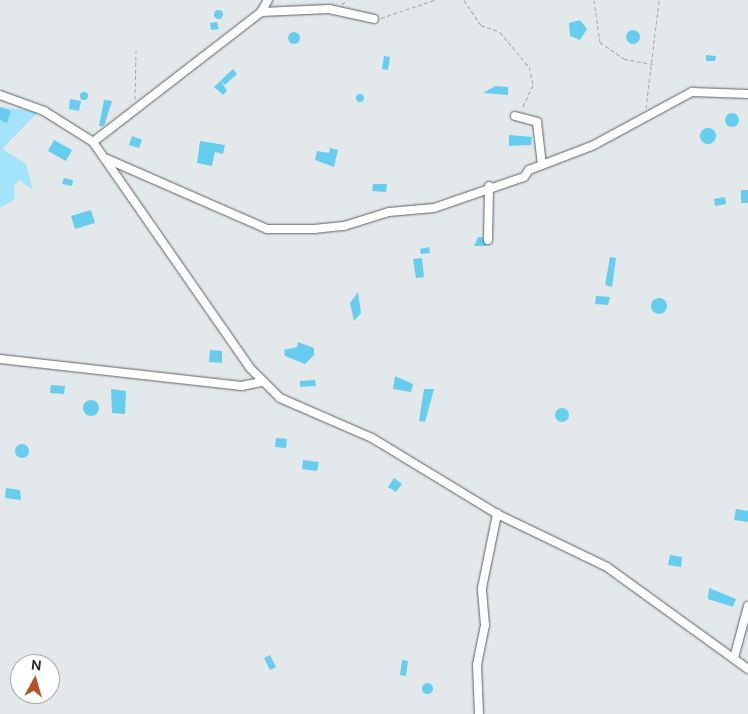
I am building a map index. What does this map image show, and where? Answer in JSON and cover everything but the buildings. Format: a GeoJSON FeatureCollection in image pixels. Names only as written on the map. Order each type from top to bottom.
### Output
{"type":"FeatureCollection","features":[{"type":"Feature","properties":{"kind":"street"},"geometry":{"type":"LineString","coordinates":[[93,142],[137,105],[261,12],[268,0]]}},
{"type":"Feature","properties":{"kind":"street"},"geometry":{"type":"LineString","coordinates":[[261,12],[329,8],[374,19]]}},
{"type":"Feature","properties":{"kind":"street"},"geometry":{"type":"LineString","coordinates":[[105,158],[235,217],[278,231],[344,226],[389,212],[434,208],[489,186],[524,177],[542,165],[592,146],[644,116],[698,91],[748,94]]}},
{"type":"Feature","properties":{"kind":"street"},"geometry":{"type":"LineString","coordinates":[[0,95],[44,111],[93,142],[262,382],[280,398],[372,438],[497,514],[638,585],[748,669]]}},
{"type":"Feature","properties":{"kind":"street"},"geometry":{"type":"LineString","coordinates":[[517,117],[537,122],[542,165]]}},
{"type":"Feature","properties":{"kind":"street"},"geometry":{"type":"LineString","coordinates":[[488,240],[489,186]]}},
{"type":"Feature","properties":{"kind":"street"},"geometry":{"type":"LineString","coordinates":[[0,359],[241,386],[262,382]]}},
{"type":"Feature","properties":{"kind":"street"},"geometry":{"type":"LineString","coordinates":[[479,714],[477,665],[485,625],[482,588],[497,514]]}},
{"type":"Feature","properties":{"kind":"street"},"geometry":{"type":"LineString","coordinates":[[734,658],[748,606]]}},
{"type":"Feature","properties":{"kind":"path"},"geometry":{"type":"LineString","coordinates":[[374,19],[396,17],[434,0]]}},
{"type":"Feature","properties":{"kind":"path"},"geometry":{"type":"LineString","coordinates":[[464,0],[481,26],[500,32],[529,67],[532,85],[517,117]]}},
{"type":"Feature","properties":{"kind":"path"},"geometry":{"type":"LineString","coordinates":[[594,0],[600,42],[624,59],[654,64]]}},
{"type":"Feature","properties":{"kind":"path"},"geometry":{"type":"LineString","coordinates":[[644,116],[654,64],[659,0]]}},
{"type":"Feature","properties":{"kind":"path"},"geometry":{"type":"LineString","coordinates":[[136,51],[133,83],[137,105]]}},
{"type":"Feature","properties":{"kind":"shaded area"},"geometry":{"type":"Polygon","coordinates":[[[0,107],[38,112],[2,149],[26,164],[33,190],[19,180],[14,186],[15,199],[0,208],[0,107]]]}}]}
